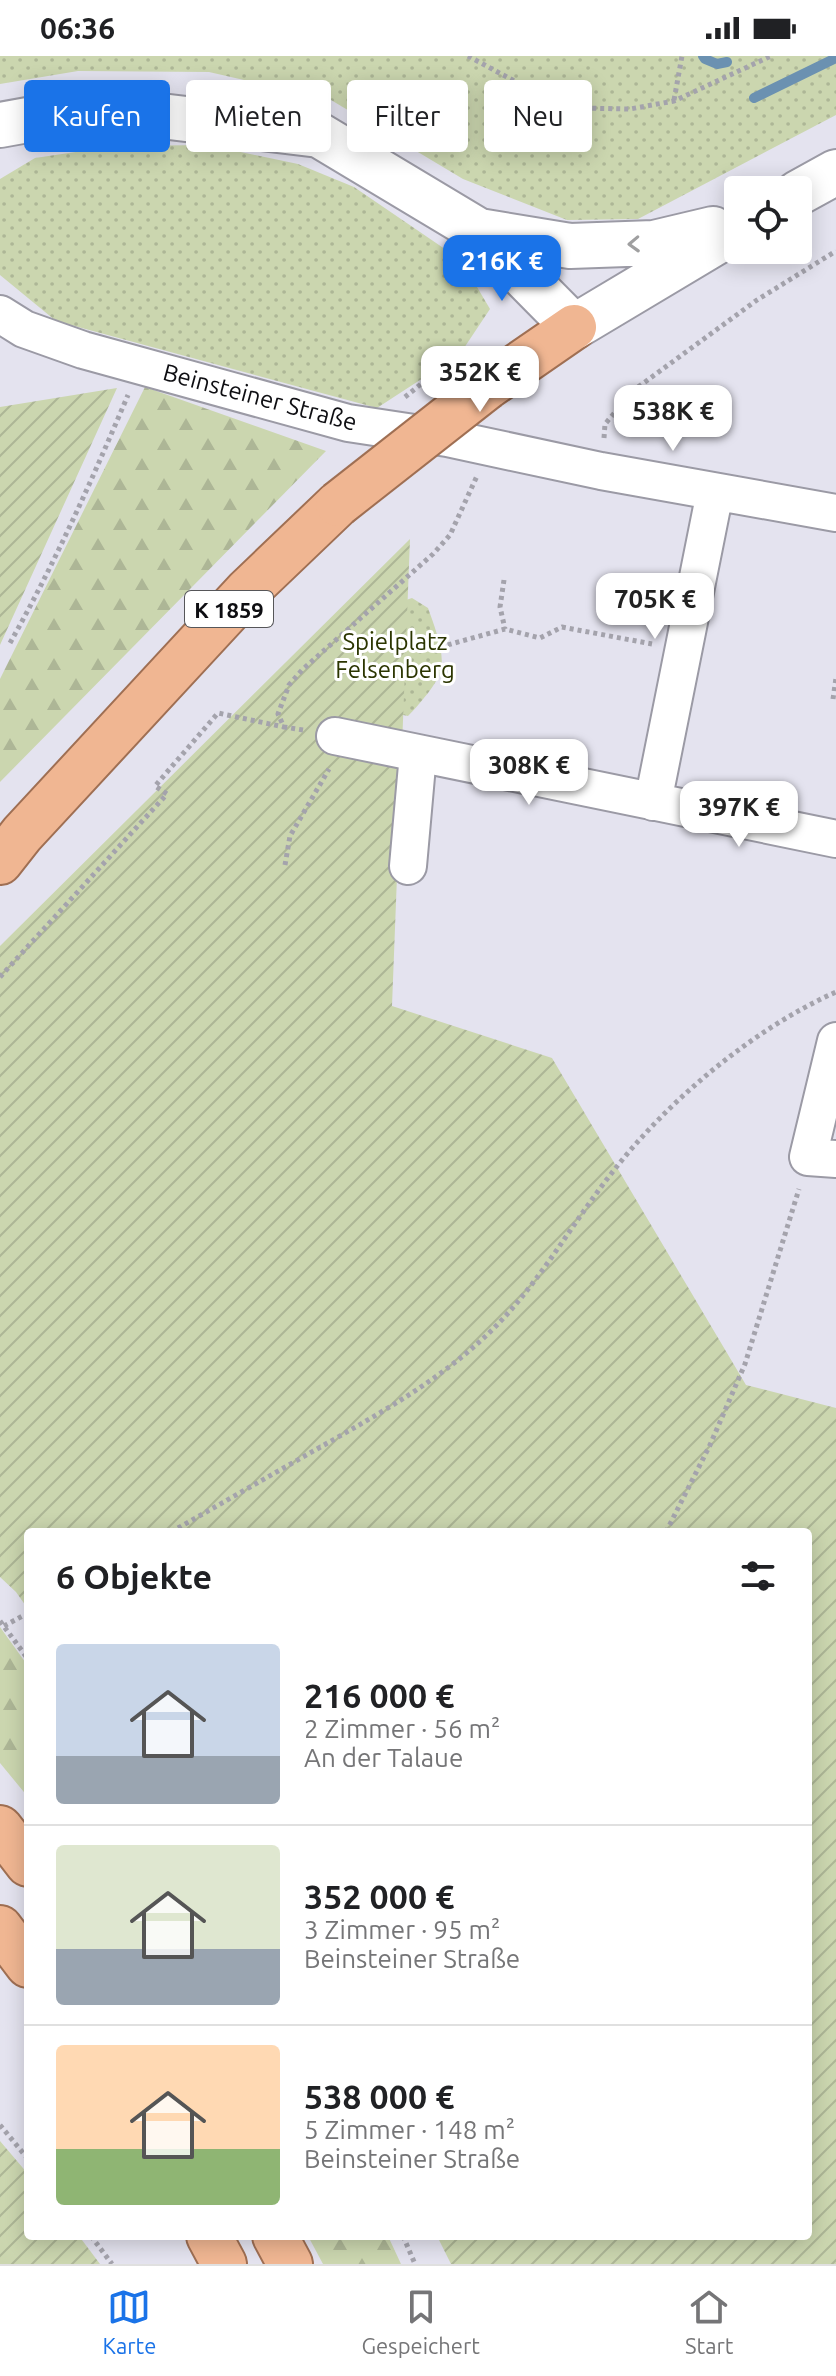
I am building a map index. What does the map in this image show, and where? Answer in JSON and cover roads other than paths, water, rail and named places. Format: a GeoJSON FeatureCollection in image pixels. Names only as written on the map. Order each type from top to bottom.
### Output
{"type":"FeatureCollection","features":[{"type":"Feature","properties":{"kind":"highway","name":"K 1859"},"geometry":{"type":"LineString","coordinates":[[0,862],[22,834],[236,602],[338,504],[487,387],[574,327]]}},
{"type":"Feature","properties":{"kind":"highway"},"geometry":{"type":"LineString","coordinates":[[0,836],[64,789]]}},
{"type":"Feature","properties":{"kind":"highway"},"geometry":{"type":"LineString","coordinates":[[0,1828],[24,1859]]}},
{"type":"Feature","properties":{"kind":"highway"},"geometry":{"type":"LineString","coordinates":[[0,1928],[24,1960]]}},
{"type":"Feature","properties":{"kind":"highway"},"geometry":{"type":"LineString","coordinates":[[211,2240],[224,2264]]}},
{"type":"Feature","properties":{"kind":"highway"},"geometry":{"type":"LineString","coordinates":[[277,2240],[290,2264]]}},
{"type":"Feature","properties":{"kind":"street"},"geometry":{"type":"LineString","coordinates":[[0,125],[94,108],[319,135],[479,231],[574,327]]}},
{"type":"Feature","properties":{"kind":"street"},"geometry":{"type":"LineString","coordinates":[[812,185],[836,172]]}},
{"type":"Feature","properties":{"kind":"street"},"geometry":{"type":"LineString","coordinates":[[479,231],[570,246],[654,243],[724,226]]}},
{"type":"Feature","properties":{"kind":"street","name":"K 1859"},"geometry":{"type":"LineString","coordinates":[[574,327],[724,237]]}},
{"type":"Feature","properties":{"kind":"street","name":"Beinsteiner Straße"},"geometry":{"type":"LineString","coordinates":[[0,314],[24,329],[83,350],[348,423],[447,438],[601,471],[836,513]]}},
{"type":"Feature","properties":{"kind":"street"},"geometry":{"type":"LineString","coordinates":[[653,802],[715,492]]}},
{"type":"Feature","properties":{"kind":"street"},"geometry":{"type":"LineString","coordinates":[[335,736],[836,839]]}},
{"type":"Feature","properties":{"kind":"street"},"geometry":{"type":"LineString","coordinates":[[408,866],[418,754]]}},
{"type":"Feature","properties":{"kind":"street"},"geometry":{"type":"LineString","coordinates":[[822,1158],[836,1041]]}},
{"type":"Feature","properties":{"kind":"waterway"},"geometry":{"type":"LineString","coordinates":[[703,56],[717,64],[727,62]]}},
{"type":"Feature","properties":{"kind":"waterway"},"geometry":{"type":"LineString","coordinates":[[754,98],[836,58]]}},
{"type":"Feature","properties":{"kind":"park label","name":"Spielplatz Felsenberg"},"geometry":{"type":"Point","coordinates":[395,655]}}]}
